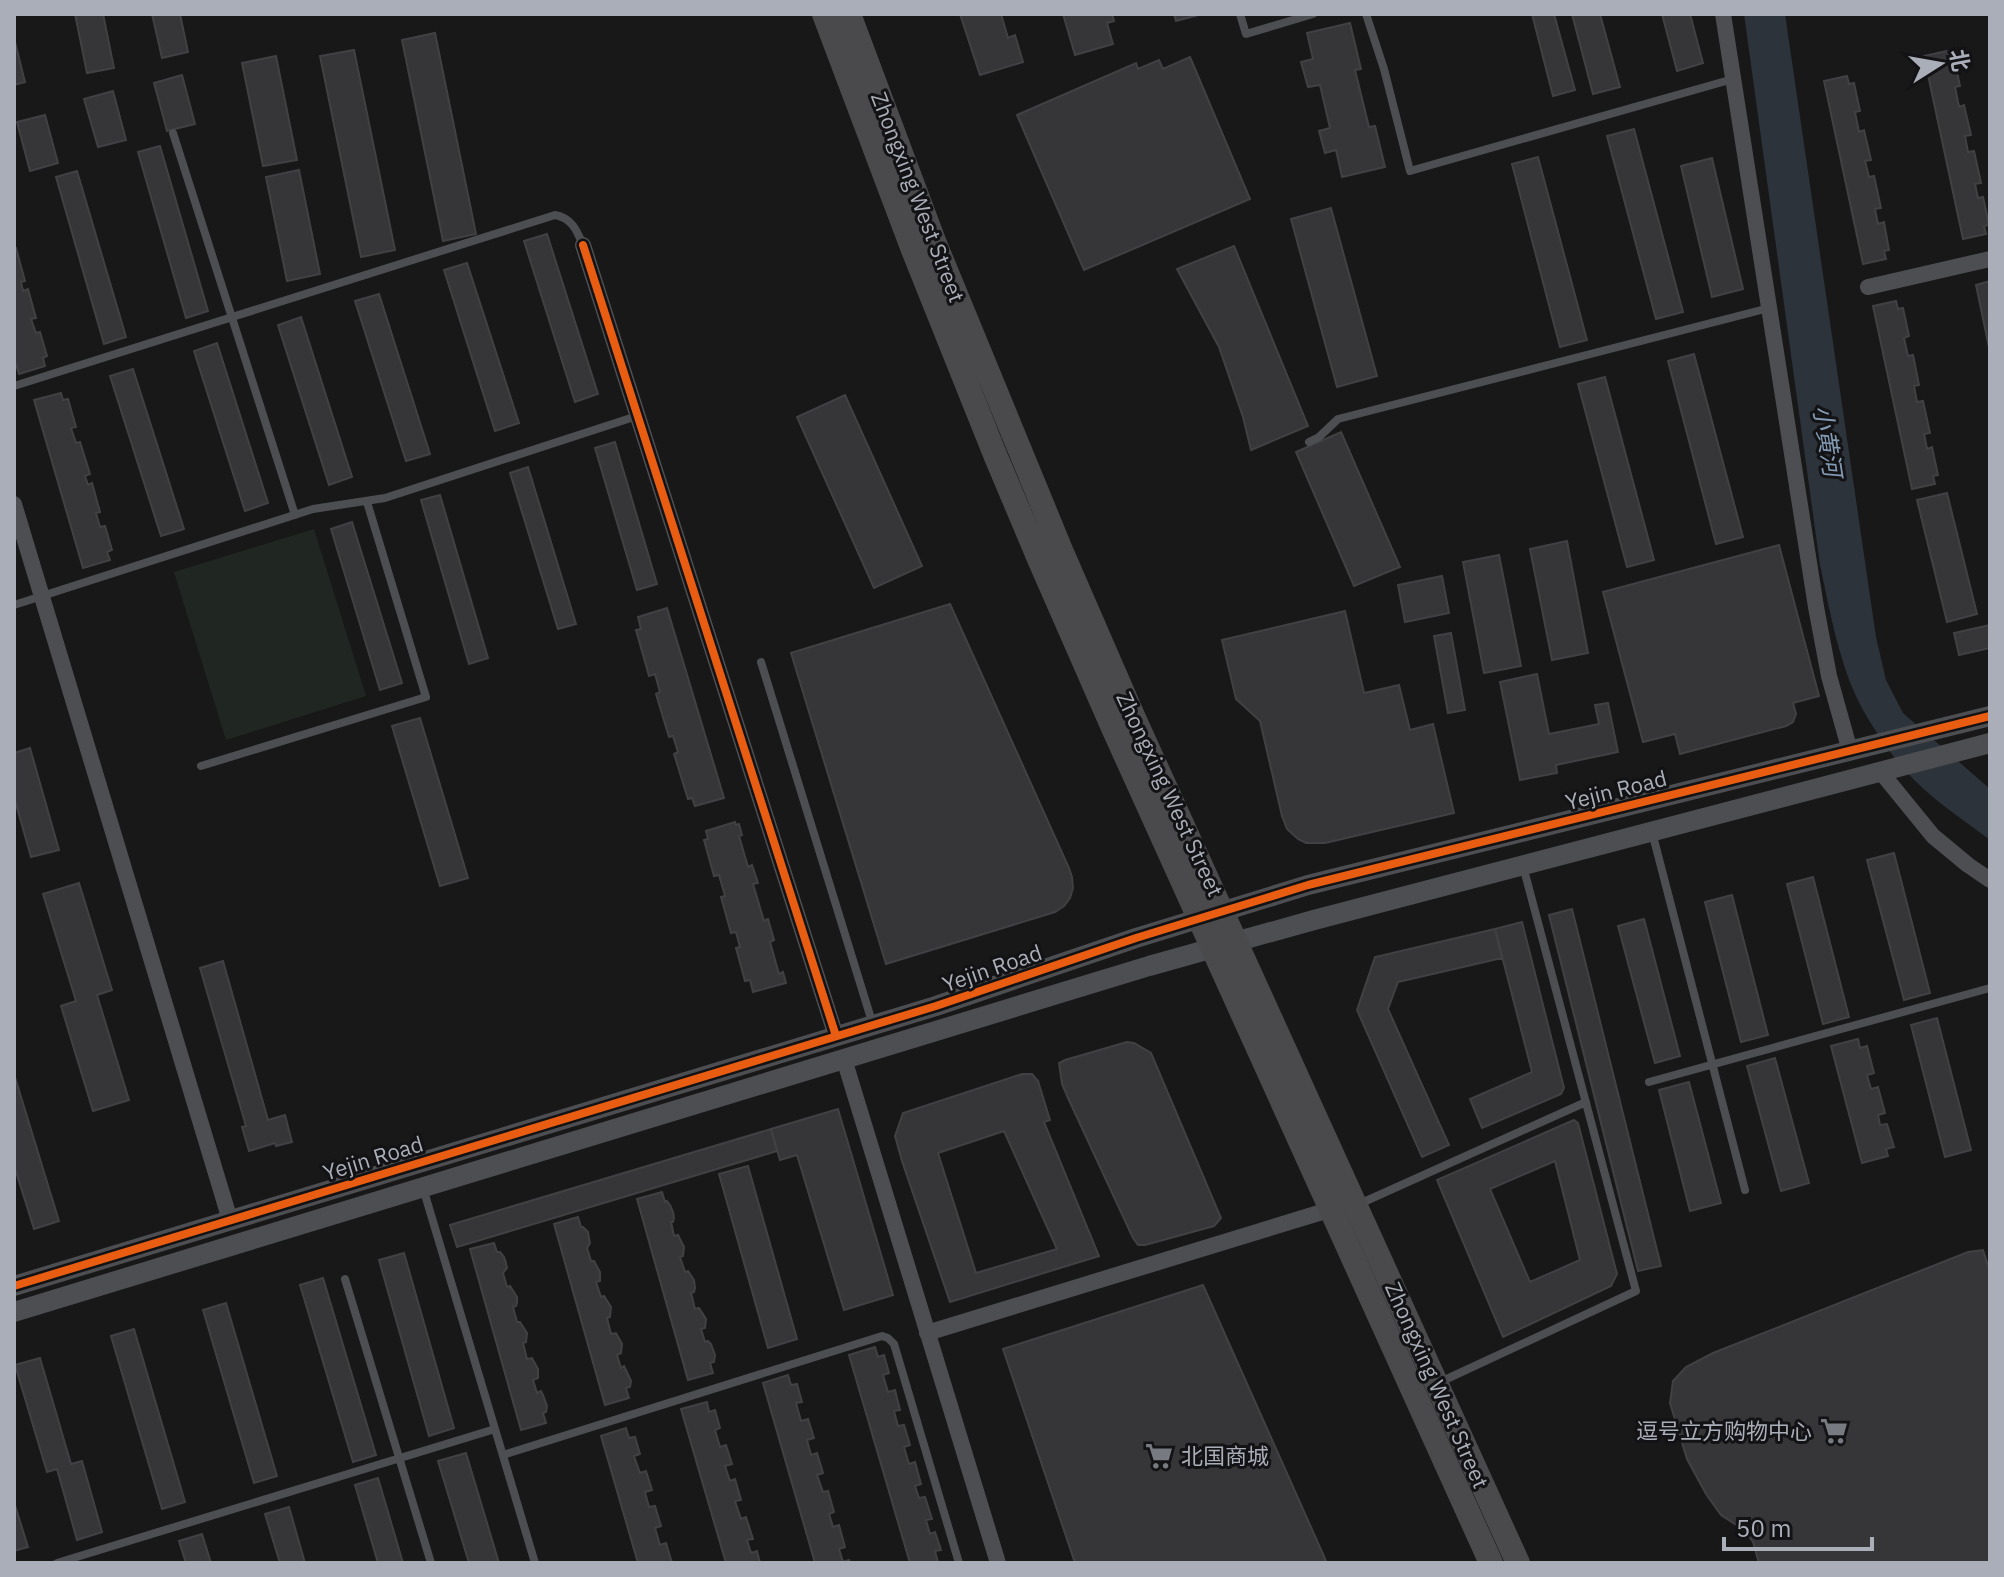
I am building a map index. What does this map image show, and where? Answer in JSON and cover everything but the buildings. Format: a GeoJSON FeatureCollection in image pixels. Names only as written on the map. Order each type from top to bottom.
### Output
{"type":"FeatureCollection","features":[{"type":"Feature","properties":{"kind":"main road","name":"Zhongxing West Street"},"geometry":{"type":"LineString","coordinates":[[824,14],[895,205],[996,457],[1107,714],[1212,915]]}},
{"type":"Feature","properties":{"kind":"main road","name":"Zhongxing West Street"},"geometry":{"type":"LineString","coordinates":[[849,14],[934,241],[1018,447],[1134,718],[1212,915],[1344,1208],[1491,1563]]}},
{"type":"Feature","properties":{"kind":"main road","name":"Zhongxing West Street"},"geometry":{"type":"LineString","coordinates":[[1344,1208],[1436,1383],[1518,1563]]}},
{"type":"Feature","properties":{"kind":"street"},"geometry":{"type":"LineString","coordinates":[[1723,14],[1816,607],[1829,676],[1850,751]]}},
{"type":"Feature","properties":{"kind":"street"},"geometry":{"type":"LineString","coordinates":[[583,245],[836,1036]]}},
{"type":"Feature","properties":{"kind":"street"},"geometry":{"type":"LineString","coordinates":[[1868,287],[1990,259]]}},
{"type":"Feature","properties":{"kind":"street"},"geometry":{"type":"LineString","coordinates":[[14,504],[230,1220]]}},
{"type":"Feature","properties":{"kind":"street","name":"Yejin Road"},"geometry":{"type":"LineString","coordinates":[[14,1286],[873,1025],[1323,881],[1990,716]]}},
{"type":"Feature","properties":{"kind":"street","name":"Yejin Road"},"geometry":{"type":"LineString","coordinates":[[14,1312],[1225,945],[1984,744]]}},
{"type":"Feature","properties":{"kind":"street"},"geometry":{"type":"LineString","coordinates":[[1889,769],[1933,836],[1990,880]]}},
{"type":"Feature","properties":{"kind":"street"},"geometry":{"type":"LineString","coordinates":[[844,1059],[996,1562]]}},
{"type":"Feature","properties":{"kind":"street"},"geometry":{"type":"LineString","coordinates":[[927,1333],[1344,1208]]}},
{"type":"Feature","properties":{"kind":"lane"},"geometry":{"type":"LineString","coordinates":[[1240,14],[1246,34],[1313,14]]}},
{"type":"Feature","properties":{"kind":"lane"},"geometry":{"type":"LineString","coordinates":[[1366,14],[1384,69],[1410,171],[1733,79]]}},
{"type":"Feature","properties":{"kind":"lane"},"geometry":{"type":"LineString","coordinates":[[173,133],[295,515]]}},
{"type":"Feature","properties":{"kind":"lane"},"geometry":{"type":"LineString","coordinates":[[14,386],[555,215],[572,223],[583,245]]}},
{"type":"Feature","properties":{"kind":"lane"},"geometry":{"type":"LineString","coordinates":[[1309,442],[1338,419],[1769,307]]}},
{"type":"Feature","properties":{"kind":"lane"},"geometry":{"type":"LineString","coordinates":[[14,605],[313,509],[385,498],[637,416]]}},
{"type":"Feature","properties":{"kind":"lane"},"geometry":{"type":"LineString","coordinates":[[201,766],[426,697],[367,502]]}},
{"type":"Feature","properties":{"kind":"lane"},"geometry":{"type":"LineString","coordinates":[[761,662],[873,1025]]}},
{"type":"Feature","properties":{"kind":"lane"},"geometry":{"type":"LineString","coordinates":[[1652,831],[1745,1190]]}},
{"type":"Feature","properties":{"kind":"lane"},"geometry":{"type":"LineString","coordinates":[[1436,1383],[1636,1291],[1523,865]]}},
{"type":"Feature","properties":{"kind":"lane"},"geometry":{"type":"LineString","coordinates":[[1649,1082],[1990,988]]}},
{"type":"Feature","properties":{"kind":"lane"},"geometry":{"type":"LineString","coordinates":[[1344,1208],[1586,1102]]}},
{"type":"Feature","properties":{"kind":"lane"},"geometry":{"type":"LineString","coordinates":[[423,1187],[535,1563]]}},
{"type":"Feature","properties":{"kind":"lane"},"geometry":{"type":"LineString","coordinates":[[345,1279],[431,1563]]}},
{"type":"Feature","properties":{"kind":"lane"},"geometry":{"type":"LineString","coordinates":[[503,1455],[882,1336],[894,1344],[959,1563]]}},
{"type":"Feature","properties":{"kind":"lane"},"geometry":{"type":"LineString","coordinates":[[57,1563],[495,1429]]}},
{"type":"Feature","properties":{"kind":"shaded area"},"geometry":{"type":"Polygon","coordinates":[[[314,529],[366,696],[226,740],[174,572],[314,529]]]}},
{"type":"Feature","properties":{"kind":"water","name":"小黄河"},"geometry":{"type":"Polygon","coordinates":[[[1744,14],[1785,14],[1876,637],[1886,680],[1903,713],[1990,789],[1990,840],[1934,798],[1898,762],[1860,705],[1839,648],[1820,565],[1744,14]]]}},
{"type":"Feature","properties":{"kind":"cycle path"},"geometry":{"type":"LineString","coordinates":[[583,245],[836,1036]]}},
{"type":"Feature","properties":{"kind":"cycle path"},"geometry":{"type":"LineString","coordinates":[[14,1286],[936,1006],[1136,938],[1308,885],[1990,716]]}},
{"type":"Feature","properties":{"kind":"place","name":"逗号立方购物中心"},"geometry":{"type":"Point","coordinates":[1834,1431]}},
{"type":"Feature","properties":{"kind":"place","name":"北国商城"},"geometry":{"type":"Point","coordinates":[1159,1456]}}]}
